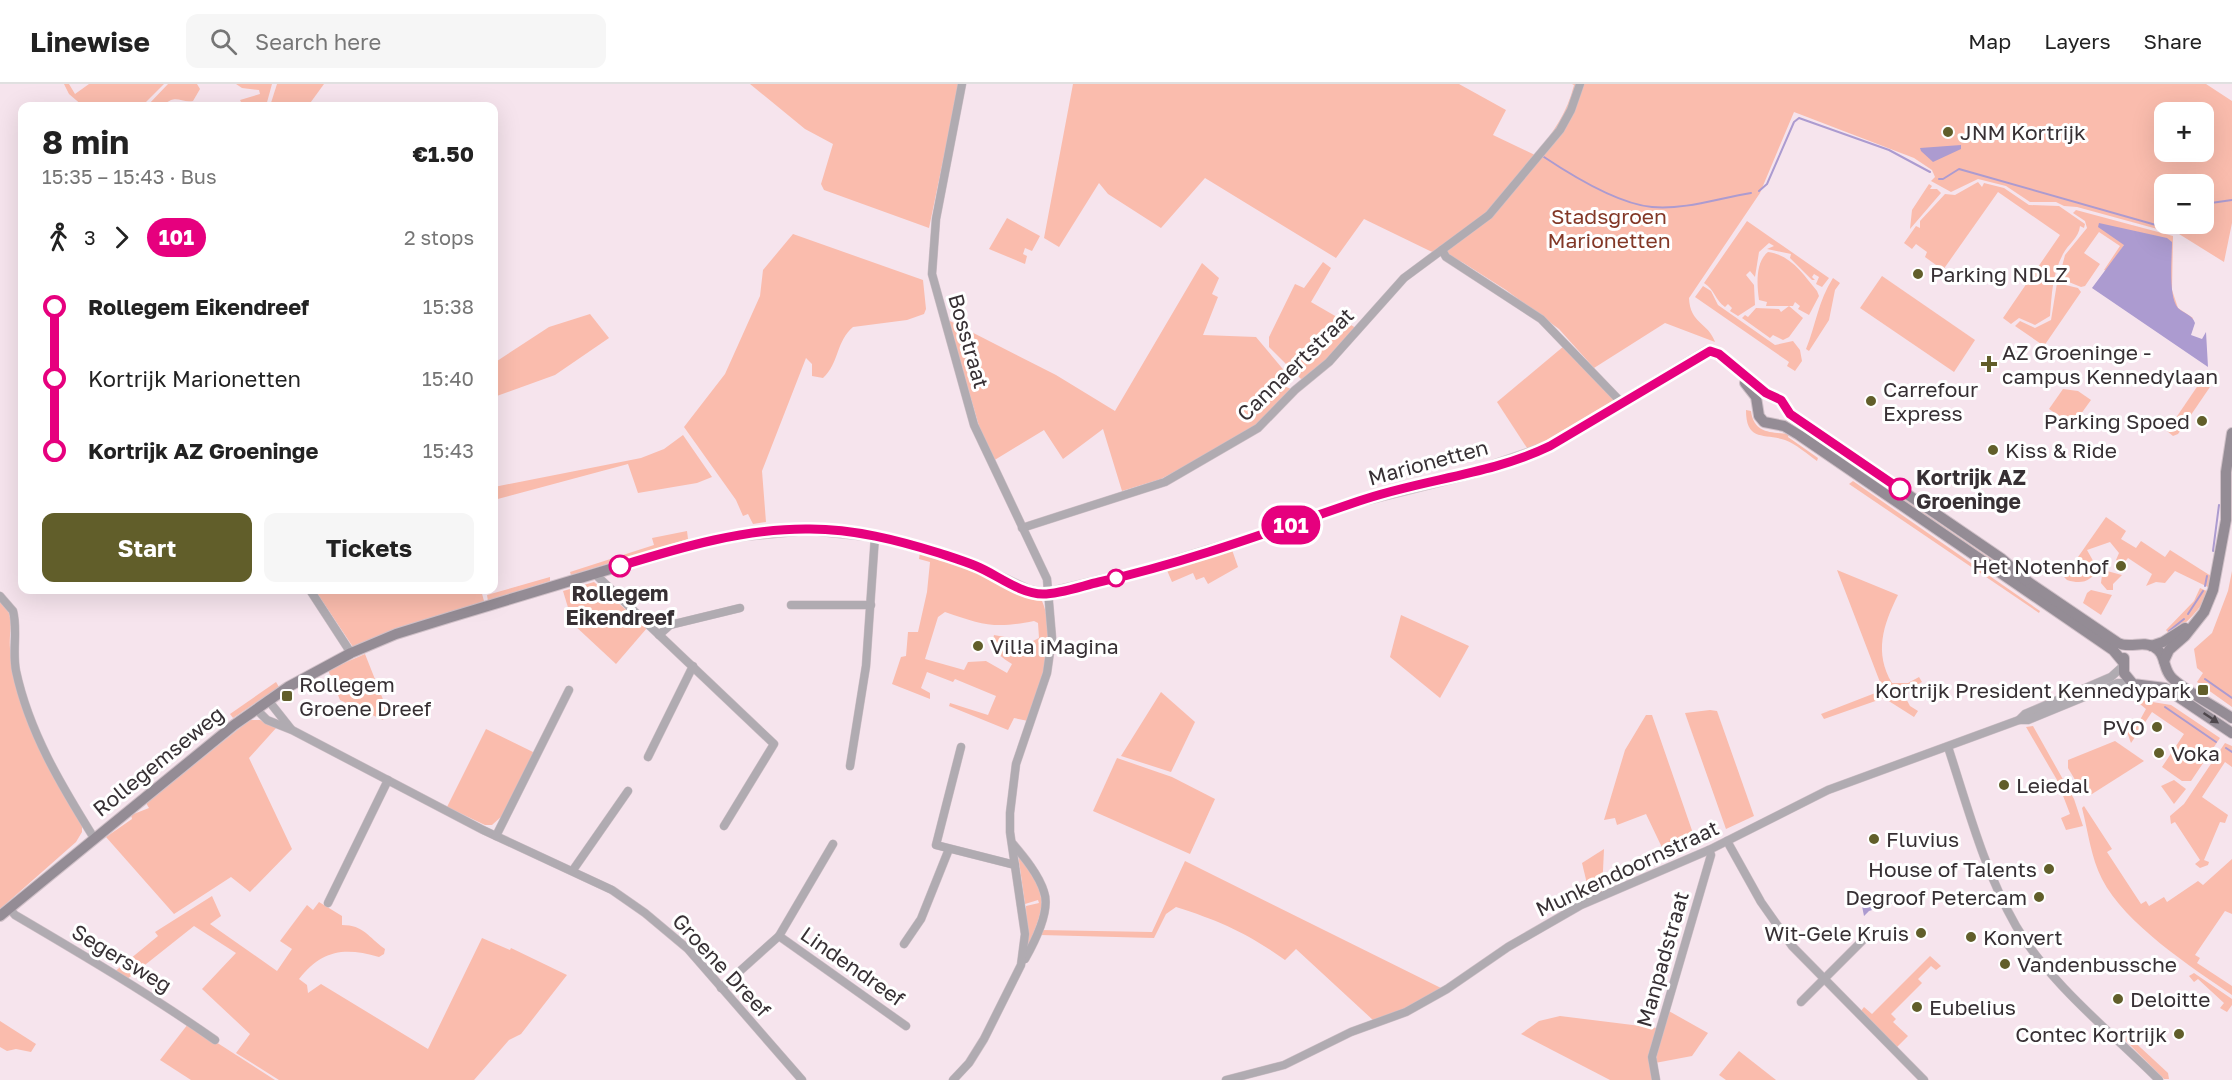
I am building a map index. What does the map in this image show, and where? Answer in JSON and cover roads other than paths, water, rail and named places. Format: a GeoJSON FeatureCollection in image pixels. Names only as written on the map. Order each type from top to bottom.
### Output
{"type":"FeatureCollection","features":[{"type":"Feature","properties":{"kind":"street","name":"Bosstraat"},"geometry":{"type":"LineString","coordinates":[[962,84],[936,219],[932,274],[974,425],[1047,579],[1049,593],[1050,657],[1016,764],[1010,813],[1011,841],[1025,934],[1021,966]]}},
{"type":"Feature","properties":{"kind":"street","name":"Cannaertstraat"},"geometry":{"type":"LineString","coordinates":[[1022,528],[1165,482],[1248,436],[1295,390],[1329,362],[1404,278],[1489,215],[1560,130],[1571,110],[1580,84]]}},
{"type":"Feature","properties":{"kind":"street"},"geometry":{"type":"LineString","coordinates":[[1442,250],[1446,257],[1541,319],[1621,402]]}},
{"type":"Feature","properties":{"kind":"street"},"geometry":{"type":"LineString","coordinates":[[1696,358],[1708,351],[1715,351],[1773,398]]}},
{"type":"Feature","properties":{"kind":"street"},"geometry":{"type":"LineString","coordinates":[[1696,358],[1714,360],[1739,378],[1754,394],[1762,420],[1769,425],[1783,420],[1786,411]]}},
{"type":"Feature","properties":{"kind":"street","name":"Marionetten"},"geometry":{"type":"LineString","coordinates":[[1049,593],[1124,576],[1266,533],[1360,501],[1472,473],[1529,454],[1550,446],[1696,358]]}},
{"type":"Feature","properties":{"kind":"street"},"geometry":{"type":"LineString","coordinates":[[1759,408],[1765,399],[1781,400],[1789,418],[2118,643],[2151,646],[2163,642],[2195,621]]}},
{"type":"Feature","properties":{"kind":"street"},"geometry":{"type":"LineString","coordinates":[[1777,424],[1799,435],[2113,650],[2131,682],[2140,687],[2152,685],[2168,689],[2232,733]]}},
{"type":"Feature","properties":{"kind":"street"},"geometry":{"type":"LineString","coordinates":[[2152,685],[2160,678],[2167,653],[2208,606],[2226,520],[2226,468],[2232,432]]}},
{"type":"Feature","properties":{"kind":"street","name":"Rollegemseweg"},"geometry":{"type":"LineString","coordinates":[[0,916],[268,700],[351,653],[396,634],[727,537],[808,529],[875,536],[976,566],[1029,591],[1049,593]]}},
{"type":"Feature","properties":{"kind":"street"},"geometry":{"type":"LineString","coordinates":[[850,766],[866,666],[875,536]]}},
{"type":"Feature","properties":{"kind":"street"},"geometry":{"type":"LineString","coordinates":[[595,574],[774,744],[724,825]]}},
{"type":"Feature","properties":{"kind":"street"},"geometry":{"type":"LineString","coordinates":[[313,594],[351,653]]}},
{"type":"Feature","properties":{"kind":"street"},"geometry":{"type":"LineString","coordinates":[[0,596],[13,611],[12,653],[41,745],[59,782],[94,838]]}},
{"type":"Feature","properties":{"kind":"street"},"geometry":{"type":"LineString","coordinates":[[791,605],[871,605]]}},
{"type":"Feature","properties":{"kind":"street"},"geometry":{"type":"LineString","coordinates":[[658,634],[670,625],[740,608]]}},
{"type":"Feature","properties":{"kind":"street"},"geometry":{"type":"LineString","coordinates":[[2122,664],[2127,653],[2135,646]]}},
{"type":"Feature","properties":{"kind":"street"},"geometry":{"type":"LineString","coordinates":[[2151,646],[2160,652],[2164,664],[2175,680],[2232,718]]}},
{"type":"Feature","properties":{"kind":"street","name":"Munkendoornstraat"},"geometry":{"type":"LineString","coordinates":[[2019,720],[2025,714],[2111,677],[2122,664]]}},
{"type":"Feature","properties":{"kind":"street"},"geometry":{"type":"LineString","coordinates":[[648,757],[693,666]]}},
{"type":"Feature","properties":{"kind":"street","name":"Munkendoornstraat"},"geometry":{"type":"LineString","coordinates":[[1226,1080],[1284,1065],[1351,1032],[1406,1012],[1447,989],[1508,947],[1581,905],[1709,850],[1828,790],[2019,720],[2028,720],[2118,683],[2131,682]]}},
{"type":"Feature","properties":{"kind":"street"},"geometry":{"type":"LineString","coordinates":[[496,836],[569,690]]}},
{"type":"Feature","properties":{"kind":"street","name":"Groene Dreef"},"geometry":{"type":"LineString","coordinates":[[268,700],[292,730]]}},
{"type":"Feature","properties":{"kind":"street","name":"Groene Dreef"},"geometry":{"type":"LineString","coordinates":[[256,709],[267,720],[292,730],[496,836],[612,890],[645,913],[688,949],[802,1080]]}},
{"type":"Feature","properties":{"kind":"street"},"geometry":{"type":"LineString","coordinates":[[961,747],[936,845],[1015,865]]}},
{"type":"Feature","properties":{"kind":"street"},"geometry":{"type":"LineString","coordinates":[[1948,747],[1982,853],[2018,928],[2050,972],[2159,1080]]}},
{"type":"Feature","properties":{"kind":"street"},"geometry":{"type":"LineString","coordinates":[[328,903],[388,780]]}},
{"type":"Feature","properties":{"kind":"street"},"geometry":{"type":"LineString","coordinates":[[573,870],[628,791]]}},
{"type":"Feature","properties":{"kind":"street"},"geometry":{"type":"LineString","coordinates":[[953,1080],[969,1063],[984,1039],[1038,930],[1046,900],[1041,884],[1011,841]]}},
{"type":"Feature","properties":{"kind":"street"},"geometry":{"type":"LineString","coordinates":[[1727,841],[1770,917],[1823,980],[1924,1080]]}},
{"type":"Feature","properties":{"kind":"street","name":"Lindendreef"},"geometry":{"type":"LineString","coordinates":[[721,988],[779,936],[833,844]]}},
{"type":"Feature","properties":{"kind":"street"},"geometry":{"type":"LineString","coordinates":[[904,944],[921,919],[949,849]]}},
{"type":"Feature","properties":{"kind":"street","name":"Manpadstraat"},"geometry":{"type":"LineString","coordinates":[[1656,1080],[1652,1057],[1711,855],[1709,850]]}},
{"type":"Feature","properties":{"kind":"street","name":"Segersweg"},"geometry":{"type":"LineString","coordinates":[[9,908],[15,915],[94,961],[112,975],[161,1002],[215,1040]]}},
{"type":"Feature","properties":{"kind":"street"},"geometry":{"type":"LineString","coordinates":[[1801,1002],[1871,932]]}},
{"type":"Feature","properties":{"kind":"street","name":"Lindendreef"},"geometry":{"type":"LineString","coordinates":[[779,936],[906,1026]]}},
{"type":"Feature","properties":{"kind":"waterway"},"geometry":{"type":"LineString","coordinates":[[1759,191],[1767,184],[1794,122],[1799,118],[1889,150],[1930,172]]}},
{"type":"Feature","properties":{"kind":"waterway"},"geometry":{"type":"LineString","coordinates":[[1544,157],[1610,195],[1639,205],[1652,207],[1689,205],[1751,193]]}},
{"type":"Feature","properties":{"kind":"waterway"},"geometry":{"type":"LineString","coordinates":[[1939,179],[1959,169],[2154,224]]}},
{"type":"Feature","properties":{"kind":"waterway"},"geometry":{"type":"LineString","coordinates":[[2214,203],[2232,200]]}},
{"type":"Feature","properties":{"kind":"waterway"},"geometry":{"type":"LineString","coordinates":[[2213,551],[2219,505]]}},
{"type":"Feature","properties":{"kind":"waterway"},"geometry":{"type":"LineString","coordinates":[[2205,586],[2207,576]]}},
{"type":"Feature","properties":{"kind":"waterway"},"geometry":{"type":"LineString","coordinates":[[2188,614],[2203,591]]}},
{"type":"Feature","properties":{"kind":"waterway"},"geometry":{"type":"LineString","coordinates":[[2169,631],[2184,619]]}},
{"type":"Feature","properties":{"kind":"waterway"},"geometry":{"type":"LineString","coordinates":[[2205,679],[2232,698]]}},
{"type":"Feature","properties":{"kind":"waterway"},"geometry":{"type":"LineString","coordinates":[[2165,707],[2216,742]]}},
{"type":"Feature","properties":{"kind":"waterway"},"geometry":{"type":"LineString","coordinates":[[2226,748],[2232,752]]}},
{"type":"Feature","properties":{"kind":"place","name":"JNM Kortrijk"},"geometry":{"type":"Point","coordinates":[1948,132]}},
{"type":"Feature","properties":{"kind":"place","name":"Parking NDLZ"},"geometry":{"type":"Point","coordinates":[1918,274]}},
{"type":"Feature","properties":{"kind":"place","name":"AZ Groeninge - campus Kennedylaan"},"geometry":{"type":"Point","coordinates":[1989,364]}},
{"type":"Feature","properties":{"kind":"place","name":"Carrefour Express"},"geometry":{"type":"Point","coordinates":[1871,401]}},
{"type":"Feature","properties":{"kind":"place","name":"Parking Spoed"},"geometry":{"type":"Point","coordinates":[2202,421]}},
{"type":"Feature","properties":{"kind":"place","name":"Kiss & Ride"},"geometry":{"type":"Point","coordinates":[1993,450]}},
{"type":"Feature","properties":{"kind":"place","name":"Kortrijk AZ Groeninge"},"geometry":{"type":"Point","coordinates":[1900,489]}},
{"type":"Feature","properties":{"kind":"place","name":"Rollegem Eikendreef"},"geometry":{"type":"Point","coordinates":[620,566]}},
{"type":"Feature","properties":{"kind":"place","name":"Het Notenhof"},"geometry":{"type":"Point","coordinates":[2121,566]}},
{"type":"Feature","properties":{"kind":"place","name":"Vil!a iMagina"},"geometry":{"type":"Point","coordinates":[978,646]}},
{"type":"Feature","properties":{"kind":"place","name":"Kortrijk President Kennedypark"},"geometry":{"type":"Point","coordinates":[2203,690]}},
{"type":"Feature","properties":{"kind":"place","name":"Rollegem Groene Dreef"},"geometry":{"type":"Point","coordinates":[287,696]}},
{"type":"Feature","properties":{"kind":"place","name":"PVO"},"geometry":{"type":"Point","coordinates":[2157,727]}},
{"type":"Feature","properties":{"kind":"place","name":"Voka"},"geometry":{"type":"Point","coordinates":[2159,753]}},
{"type":"Feature","properties":{"kind":"place","name":"Leiedal"},"geometry":{"type":"Point","coordinates":[2004,785]}},
{"type":"Feature","properties":{"kind":"place","name":"Fluvius"},"geometry":{"type":"Point","coordinates":[1874,839]}},
{"type":"Feature","properties":{"kind":"place","name":"House of Talents"},"geometry":{"type":"Point","coordinates":[2049,869]}},
{"type":"Feature","properties":{"kind":"place","name":"Degroof Petercam"},"geometry":{"type":"Point","coordinates":[2039,897]}},
{"type":"Feature","properties":{"kind":"place","name":"Wit-Gele Kruis"},"geometry":{"type":"Point","coordinates":[1921,933]}},
{"type":"Feature","properties":{"kind":"place","name":"Konvert"},"geometry":{"type":"Point","coordinates":[1971,937]}},
{"type":"Feature","properties":{"kind":"place","name":"Vandenbussche"},"geometry":{"type":"Point","coordinates":[2005,964]}},
{"type":"Feature","properties":{"kind":"place","name":"Deloitte"},"geometry":{"type":"Point","coordinates":[2118,999]}},
{"type":"Feature","properties":{"kind":"place","name":"Eubelius"},"geometry":{"type":"Point","coordinates":[1917,1007]}},
{"type":"Feature","properties":{"kind":"place","name":"Contec Kortrijk"},"geometry":{"type":"Point","coordinates":[2179,1034]}},
{"type":"Feature","properties":{"kind":"park label","name":"Stadsgroen Marionetten"},"geometry":{"type":"Point","coordinates":[1609,228]}}]}
